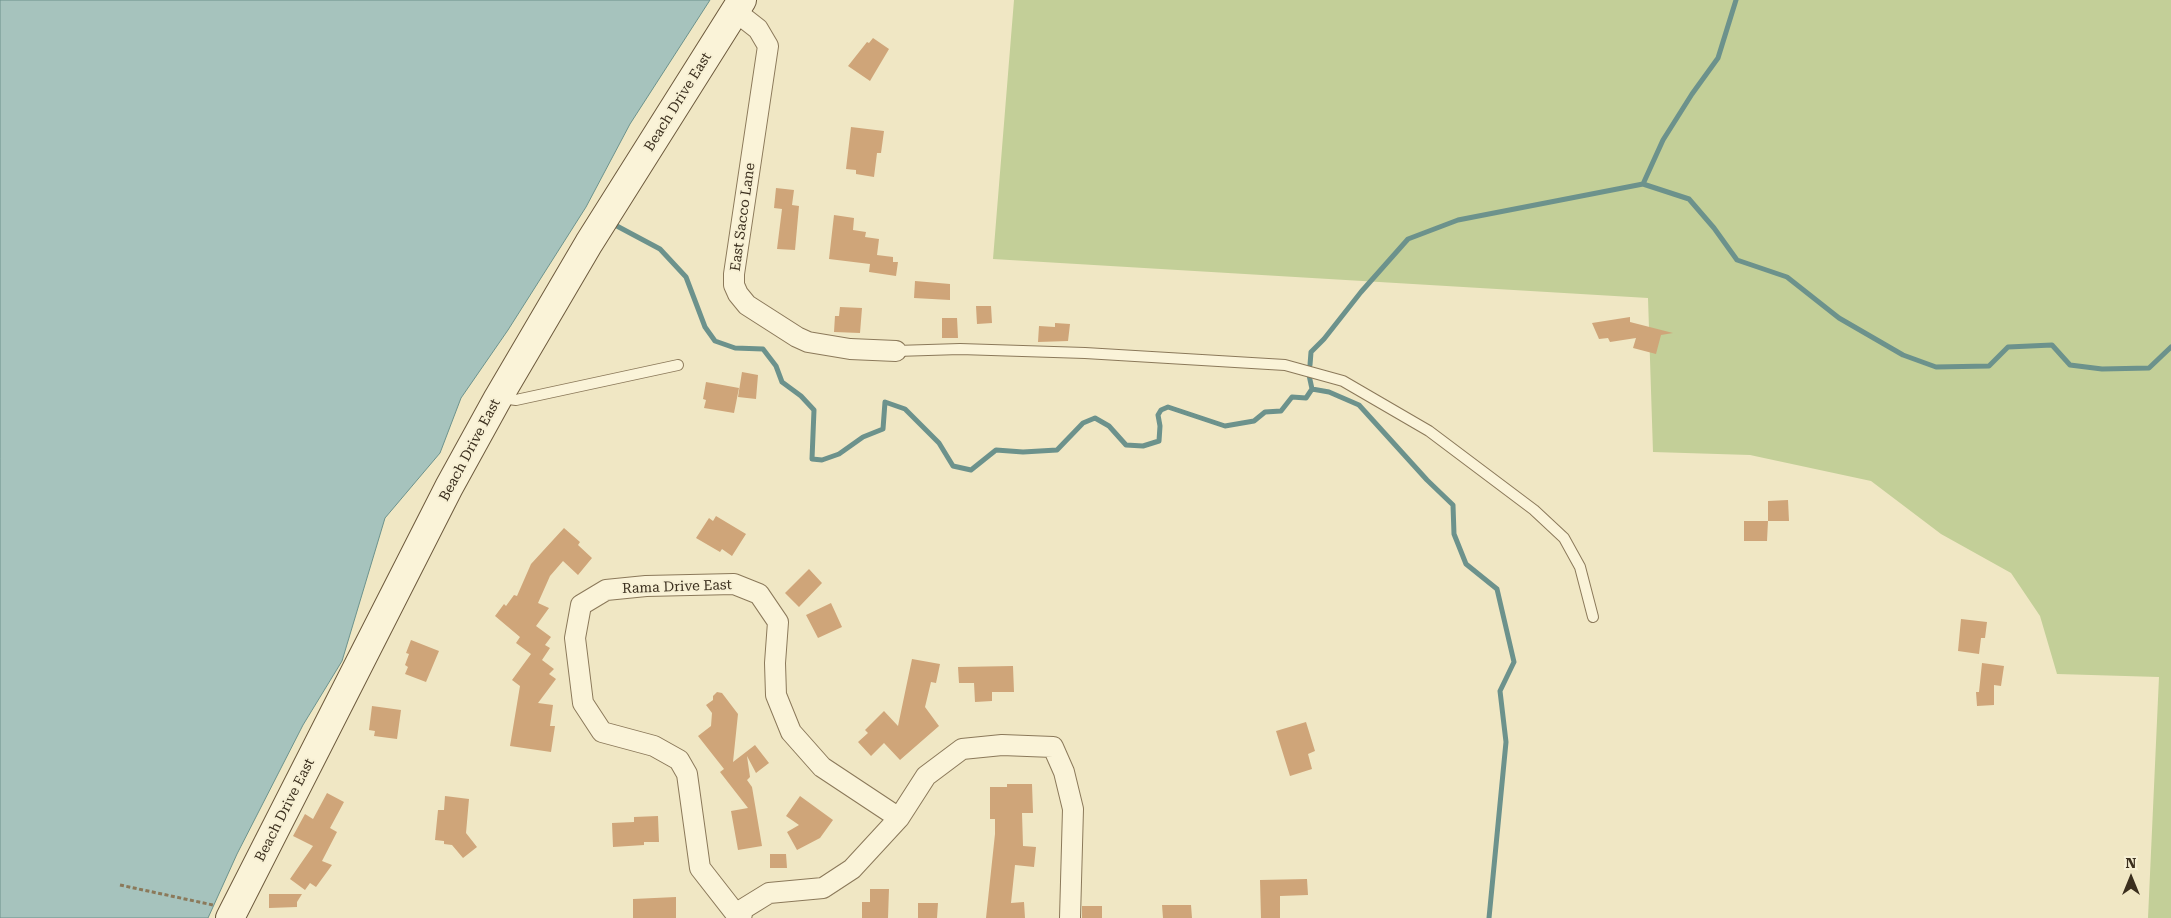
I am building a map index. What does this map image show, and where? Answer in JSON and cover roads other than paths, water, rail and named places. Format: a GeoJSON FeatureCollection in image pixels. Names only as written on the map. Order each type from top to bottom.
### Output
{"type":"FeatureCollection","features":[{"type":"Feature","properties":{"kind":"main road","name":"Beach Drive East"},"geometry":{"type":"LineString","coordinates":[[222,912],[498,398],[589,243],[739,6]]}},
{"type":"Feature","properties":{"kind":"street","name":"East Sacco Lane"},"geometry":{"type":"LineString","coordinates":[[739,6],[758,29],[768,46],[734,274],[734,285],[738,294],[748,305],[797,337],[808,342],[850,349],[896,351]]}},
{"type":"Feature","properties":{"kind":"street","name":"Rama Drive East"},"geometry":{"type":"LineString","coordinates":[[740,918],[700,868],[687,774],[679,760],[654,746],[602,732],[583,703],[575,638],[581,605],[606,590],[646,586],[734,584],[759,594],[778,622],[775,663],[776,695],[792,732],[822,767],[899,818]]}},
{"type":"Feature","properties":{"kind":"street"},"geometry":{"type":"LineString","coordinates":[[740,918],[744,908],[769,893],[823,888],[852,870],[899,818],[926,776],[962,749],[1002,745],[1053,747],[1064,772],[1073,809],[1070,918]]}},
{"type":"Feature","properties":{"kind":"lane"},"geometry":{"type":"LineString","coordinates":[[896,351],[960,349],[1085,353],[1285,365],[1343,381],[1429,431],[1534,510],[1564,538],[1580,567],[1593,617]]}},
{"type":"Feature","properties":{"kind":"lane"},"geometry":{"type":"LineString","coordinates":[[498,398],[516,400],[678,365]]}},
{"type":"Feature","properties":{"kind":"water"},"geometry":{"type":"Polygon","coordinates":[[[0,0],[710,0],[630,124],[586,207],[508,330],[461,398],[440,453],[385,518],[342,661],[303,725],[237,854],[208,918],[0,918],[0,0]]]}},
{"type":"Feature","properties":{"kind":"waterway"},"geometry":{"type":"LineString","coordinates":[[1643,184],[1663,140],[1692,94],[1718,58],[1736,0]]}},
{"type":"Feature","properties":{"kind":"waterway"},"geometry":{"type":"LineString","coordinates":[[1310,365],[1311,352],[1408,239],[1458,220],[1643,184],[1689,199],[1714,228],[1737,260],[1787,277],[1839,318],[1903,355],[1936,367],[1989,366],[2008,347],[2052,345],[2070,365],[2102,369],[2149,368],[2171,347]]}},
{"type":"Feature","properties":{"kind":"waterway"},"geometry":{"type":"LineString","coordinates":[[615,225],[660,249],[686,277],[705,327],[715,341],[735,348],[763,349],[776,366],[782,382],[801,396],[814,410],[812,459],[822,460],[839,454],[863,437],[883,429],[885,402],[905,409],[939,443],[953,466],[971,470],[996,450],[1023,452],[1057,450],[1083,423],[1095,418],[1109,426],[1126,445],[1143,446],[1159,441],[1160,426],[1158,415],[1161,410],[1168,407],[1225,426],[1254,421],[1265,412],[1281,411],[1292,397],[1306,398],[1312,389],[1309,375]]}},
{"type":"Feature","properties":{"kind":"waterway"},"geometry":{"type":"LineString","coordinates":[[1312,389],[1329,392],[1359,405],[1427,480],[1453,505],[1454,534],[1466,564],[1497,589],[1514,662],[1500,691],[1506,742],[1489,918]]}}]}
